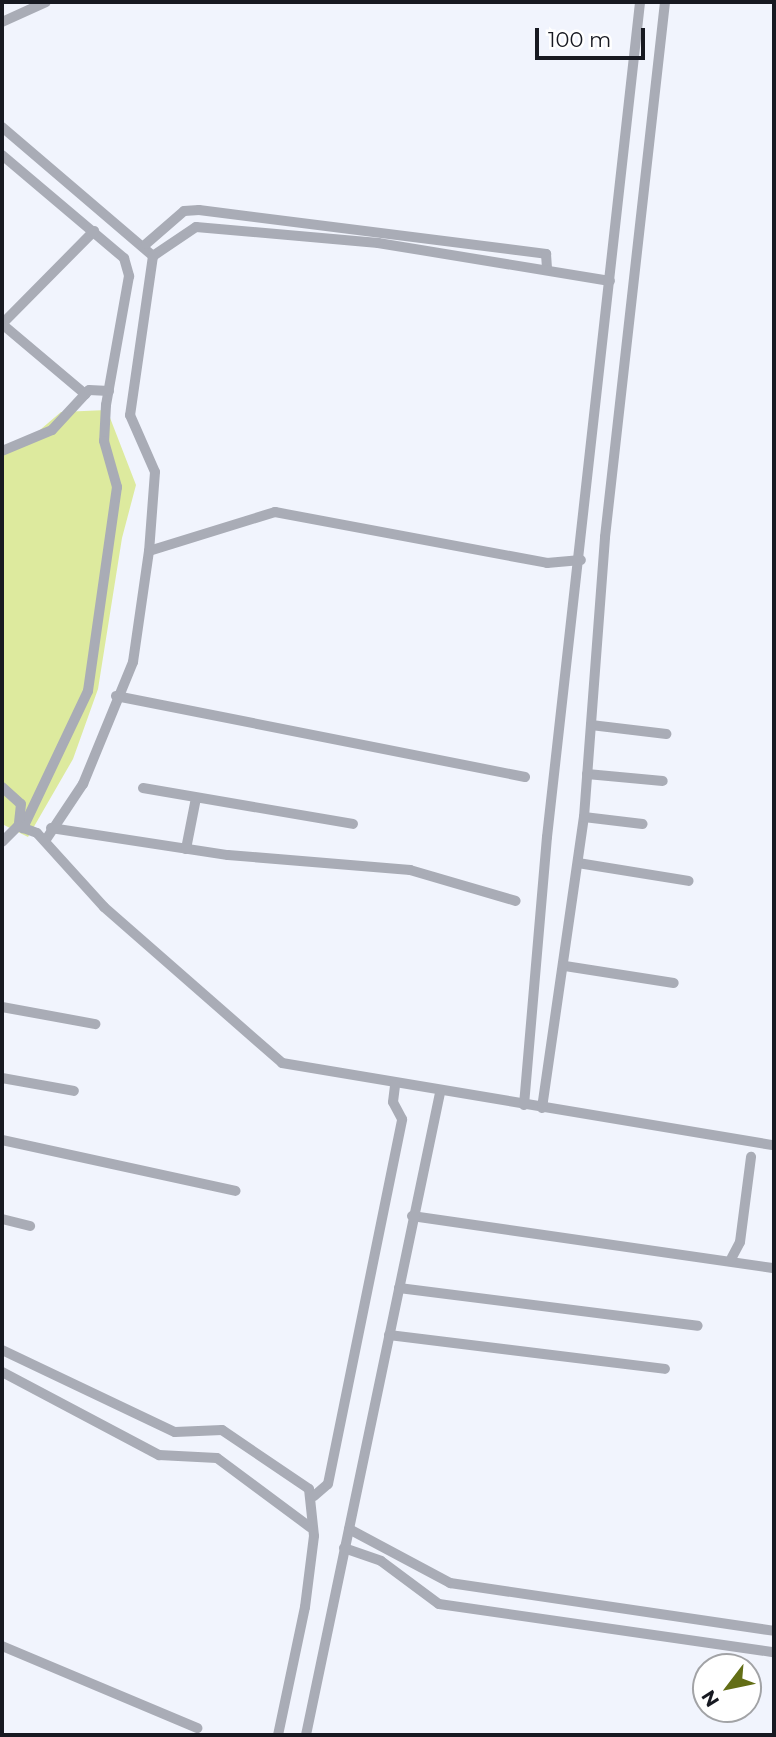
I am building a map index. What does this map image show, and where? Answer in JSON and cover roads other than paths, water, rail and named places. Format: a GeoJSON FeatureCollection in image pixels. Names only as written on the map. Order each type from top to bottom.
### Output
{"type":"FeatureCollection","features":[{"type":"Feature","properties":{"kind":"street"},"geometry":{"type":"LineString","coordinates":[[2,22],[46,2]]}},
{"type":"Feature","properties":{"kind":"street"},"geometry":{"type":"LineString","coordinates":[[524,1105],[547,837],[581,560],[640,2]]}},
{"type":"Feature","properties":{"kind":"street"},"geometry":{"type":"LineString","coordinates":[[542,1108],[565,966],[584,817],[591,724],[665,2]]}},
{"type":"Feature","properties":{"kind":"street"},"geometry":{"type":"LineString","coordinates":[[2,127],[146,244],[153,256],[130,415],[155,472],[149,551],[133,662],[116,696],[83,784],[51,828],[45,841]]}},
{"type":"Feature","properties":{"kind":"street"},"geometry":{"type":"LineString","coordinates":[[2,155],[124,258],[129,276],[109,391],[104,441],[117,487],[88,691],[21,827],[2,842]]}},
{"type":"Feature","properties":{"kind":"street"},"geometry":{"type":"LineString","coordinates":[[146,244],[184,211],[200,210],[546,254],[547,270]]}},
{"type":"Feature","properties":{"kind":"street"},"geometry":{"type":"LineString","coordinates":[[153,256],[196,227],[378,243],[610,281]]}},
{"type":"Feature","properties":{"kind":"street"},"geometry":{"type":"LineString","coordinates":[[85,394],[2,324],[94,231]]}},
{"type":"Feature","properties":{"kind":"street"},"geometry":{"type":"LineString","coordinates":[[2,451],[52,430],[85,394],[109,391]]}},
{"type":"Feature","properties":{"kind":"street"},"geometry":{"type":"LineString","coordinates":[[149,551],[275,512],[547,563],[581,560]]}},
{"type":"Feature","properties":{"kind":"street"},"geometry":{"type":"LineString","coordinates":[[116,696],[525,777]]}},
{"type":"Feature","properties":{"kind":"street"},"geometry":{"type":"LineString","coordinates":[[591,724],[666,734]]}},
{"type":"Feature","properties":{"kind":"street"},"geometry":{"type":"LineString","coordinates":[[587,775],[663,781]]}},
{"type":"Feature","properties":{"kind":"street"},"geometry":{"type":"LineString","coordinates":[[2,787],[21,804],[21,827]]}},
{"type":"Feature","properties":{"kind":"street"},"geometry":{"type":"LineString","coordinates":[[143,788],[353,824]]}},
{"type":"Feature","properties":{"kind":"street"},"geometry":{"type":"LineString","coordinates":[[186,849],[196,797]]}},
{"type":"Feature","properties":{"kind":"street"},"geometry":{"type":"LineString","coordinates":[[584,817],[643,824]]}},
{"type":"Feature","properties":{"kind":"street"},"geometry":{"type":"LineString","coordinates":[[21,827],[45,841],[104,907],[282,1063],[395,1086],[774,1145]]}},
{"type":"Feature","properties":{"kind":"street"},"geometry":{"type":"LineString","coordinates":[[51,828],[186,849],[410,870],[516,901]]}},
{"type":"Feature","properties":{"kind":"street"},"geometry":{"type":"LineString","coordinates":[[578,863],[689,880]]}},
{"type":"Feature","properties":{"kind":"street"},"geometry":{"type":"LineString","coordinates":[[565,966],[674,984]]}},
{"type":"Feature","properties":{"kind":"street"},"geometry":{"type":"LineString","coordinates":[[2,1007],[95,1024]]}},
{"type":"Feature","properties":{"kind":"street"},"geometry":{"type":"LineString","coordinates":[[2,1078],[74,1091]]}},
{"type":"Feature","properties":{"kind":"street"},"geometry":{"type":"LineString","coordinates":[[278,1735],[305,1607],[314,1496],[328,1484],[402,1119],[393,1102],[395,1086]]}},
{"type":"Feature","properties":{"kind":"street"},"geometry":{"type":"LineString","coordinates":[[306,1735],[412,1216],[440,1093]]}},
{"type":"Feature","properties":{"kind":"street"},"geometry":{"type":"LineString","coordinates":[[2,1140],[236,1191]]}},
{"type":"Feature","properties":{"kind":"street"},"geometry":{"type":"LineString","coordinates":[[730,1261],[740,1242],[751,1157]]}},
{"type":"Feature","properties":{"kind":"street"},"geometry":{"type":"LineString","coordinates":[[412,1216],[774,1268]]}},
{"type":"Feature","properties":{"kind":"street"},"geometry":{"type":"LineString","coordinates":[[2,1219],[30,1226]]}},
{"type":"Feature","properties":{"kind":"street"},"geometry":{"type":"LineString","coordinates":[[399,1288],[698,1326]]}},
{"type":"Feature","properties":{"kind":"street"},"geometry":{"type":"LineString","coordinates":[[389,1335],[665,1369]]}},
{"type":"Feature","properties":{"kind":"street"},"geometry":{"type":"LineString","coordinates":[[2,1350],[175,1432],[222,1430],[314,1496]]}},
{"type":"Feature","properties":{"kind":"street"},"geometry":{"type":"LineString","coordinates":[[2,1372],[159,1455],[217,1458],[310,1527]]}},
{"type":"Feature","properties":{"kind":"street"},"geometry":{"type":"LineString","coordinates":[[349,1529],[450,1583],[774,1631]]}},
{"type":"Feature","properties":{"kind":"street"},"geometry":{"type":"LineString","coordinates":[[344,1548],[381,1561],[439,1604],[774,1652]]}},
{"type":"Feature","properties":{"kind":"street"},"geometry":{"type":"LineString","coordinates":[[2,1646],[197,1728]]}}]}
